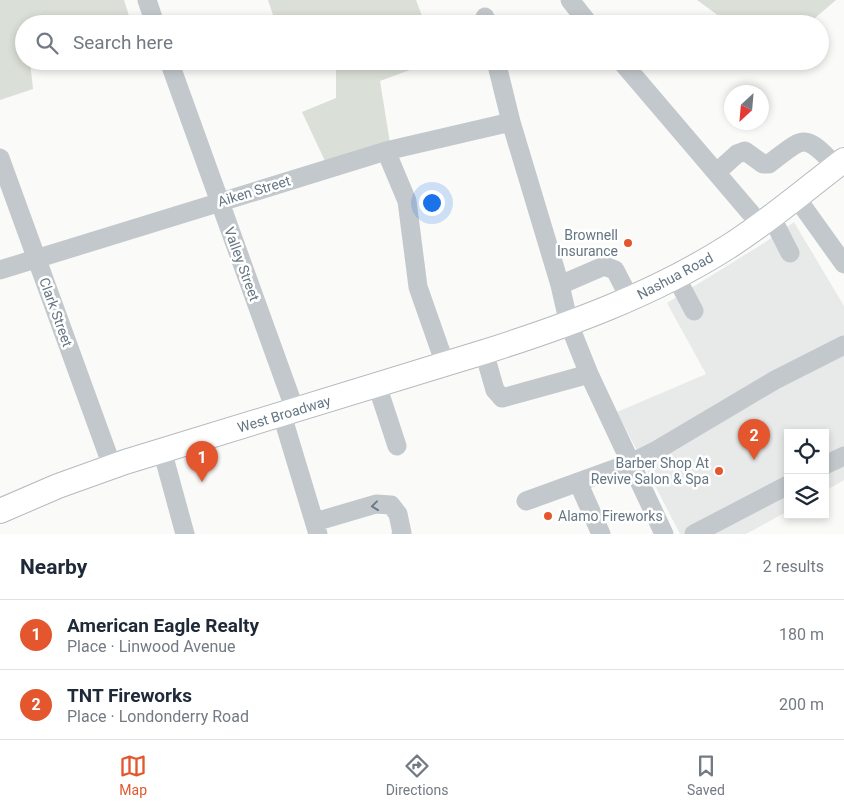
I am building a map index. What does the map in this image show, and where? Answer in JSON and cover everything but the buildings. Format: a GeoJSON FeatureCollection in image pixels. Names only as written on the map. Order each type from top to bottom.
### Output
{"type":"FeatureCollection","features":[{"type":"Feature","properties":{"kind":"main road","name":"Nashua Road"},"geometry":{"type":"LineString","coordinates":[[484,352],[569,324],[630,299],[676,277],[728,246],[840,163]]}},
{"type":"Feature","properties":{"kind":"main road","name":"West Broadway"},"geometry":{"type":"LineString","coordinates":[[0,511],[58,486],[112,466],[484,352]]}},
{"type":"Feature","properties":{"kind":"street"},"geometry":{"type":"LineString","coordinates":[[147,0],[152,15]]}},
{"type":"Feature","properties":{"kind":"street"},"geometry":{"type":"LineString","coordinates":[[570,0],[582,15]]}},
{"type":"Feature","properties":{"kind":"street","name":"Valley Street"},"geometry":{"type":"LineString","coordinates":[[172,70],[219,202],[289,412],[316,528]]}},
{"type":"Feature","properties":{"kind":"street"},"geometry":{"type":"LineString","coordinates":[[498,70],[511,122],[560,284],[569,324],[589,374],[664,534]]}},
{"type":"Feature","properties":{"kind":"street"},"geometry":{"type":"LineString","coordinates":[[629,70],[717,172],[765,220],[790,253]]}},
{"type":"Feature","properties":{"kind":"street","name":"Aiken Street"},"geometry":{"type":"LineString","coordinates":[[0,270],[386,151],[511,122]]}},
{"type":"Feature","properties":{"kind":"street"},"geometry":{"type":"LineString","coordinates":[[717,172],[737,154],[745,152],[763,164],[769,164],[798,142],[808,142],[840,163]]}},
{"type":"Feature","properties":{"kind":"street"},"geometry":{"type":"LineString","coordinates":[[386,151],[407,201],[418,287],[446,364]]}},
{"type":"Feature","properties":{"kind":"street","name":"Clark Street"},"geometry":{"type":"LineString","coordinates":[[0,158],[112,466]]}},
{"type":"Feature","properties":{"kind":"street"},"geometry":{"type":"LineString","coordinates":[[796,197],[844,264]]}},
{"type":"Feature","properties":{"kind":"street"},"geometry":{"type":"LineString","coordinates":[[560,284],[604,266],[615,270],[630,299]]}},
{"type":"Feature","properties":{"kind":"street"},"geometry":{"type":"LineString","coordinates":[[676,277],[694,311]]}},
{"type":"Feature","properties":{"kind":"street"},"geometry":{"type":"LineString","coordinates":[[526,501],[631,463],[657,450],[776,380],[844,345]]}},
{"type":"Feature","properties":{"kind":"street"},"geometry":{"type":"LineString","coordinates":[[484,352],[495,390],[502,398],[589,374]]}},
{"type":"Feature","properties":{"kind":"street"},"geometry":{"type":"LineString","coordinates":[[378,385],[397,446]]}},
{"type":"Feature","properties":{"kind":"street"},"geometry":{"type":"LineString","coordinates":[[162,450],[185,534]]}},
{"type":"Feature","properties":{"kind":"street"},"geometry":{"type":"LineString","coordinates":[[829,463],[844,456]]}},
{"type":"Feature","properties":{"kind":"street"},"geometry":{"type":"LineString","coordinates":[[578,482],[601,534]]}},
{"type":"Feature","properties":{"kind":"street"},"geometry":{"type":"LineString","coordinates":[[694,534],[784,487]]}},
{"type":"Feature","properties":{"kind":"street"},"geometry":{"type":"LineString","coordinates":[[316,528],[376,504],[391,505],[398,514],[401,534]]}},
{"type":"Feature","properties":{"kind":"shaded area"},"geometry":{"type":"Polygon","coordinates":[[[0,0],[124,0],[129,15],[15,15],[15,70],[31,70],[33,89],[0,100],[0,0]]]}},
{"type":"Feature","properties":{"kind":"shaded area"},"geometry":{"type":"Polygon","coordinates":[[[268,0],[416,0],[422,15],[273,15],[268,0]]]}},
{"type":"Feature","properties":{"kind":"shaded area"},"geometry":{"type":"Polygon","coordinates":[[[697,0],[836,0],[818,15],[718,15],[697,0]]]}},
{"type":"Feature","properties":{"kind":"shaded area"},"geometry":{"type":"Polygon","coordinates":[[[336,70],[410,70],[380,81],[390,143],[325,161],[302,112],[336,98],[336,70]]]}},
{"type":"Feature","properties":{"kind":"shaded area"},"geometry":{"type":"Polygon","coordinates":[[[794,222],[844,306],[844,480],[829,489],[829,429],[784,429],[784,513],[746,534],[680,534],[617,412],[706,374],[667,303],[764,243],[794,222]]]}},
{"type":"Feature","properties":{"kind":"place","name":"Brownell Insurance"},"geometry":{"type":"Point","coordinates":[628,243]}},
{"type":"Feature","properties":{"kind":"place","name":"TNT Fireworks"},"geometry":{"type":"Point","coordinates":[754,460]}},
{"type":"Feature","properties":{"kind":"place","name":"Barber Shop At Revive Salon & Spa"},"geometry":{"type":"Point","coordinates":[719,471]}},
{"type":"Feature","properties":{"kind":"place","name":"American Eagle Realty"},"geometry":{"type":"Point","coordinates":[202,482]}},
{"type":"Feature","properties":{"kind":"place","name":"Alamo Fireworks"},"geometry":{"type":"Point","coordinates":[548,516]}}]}
